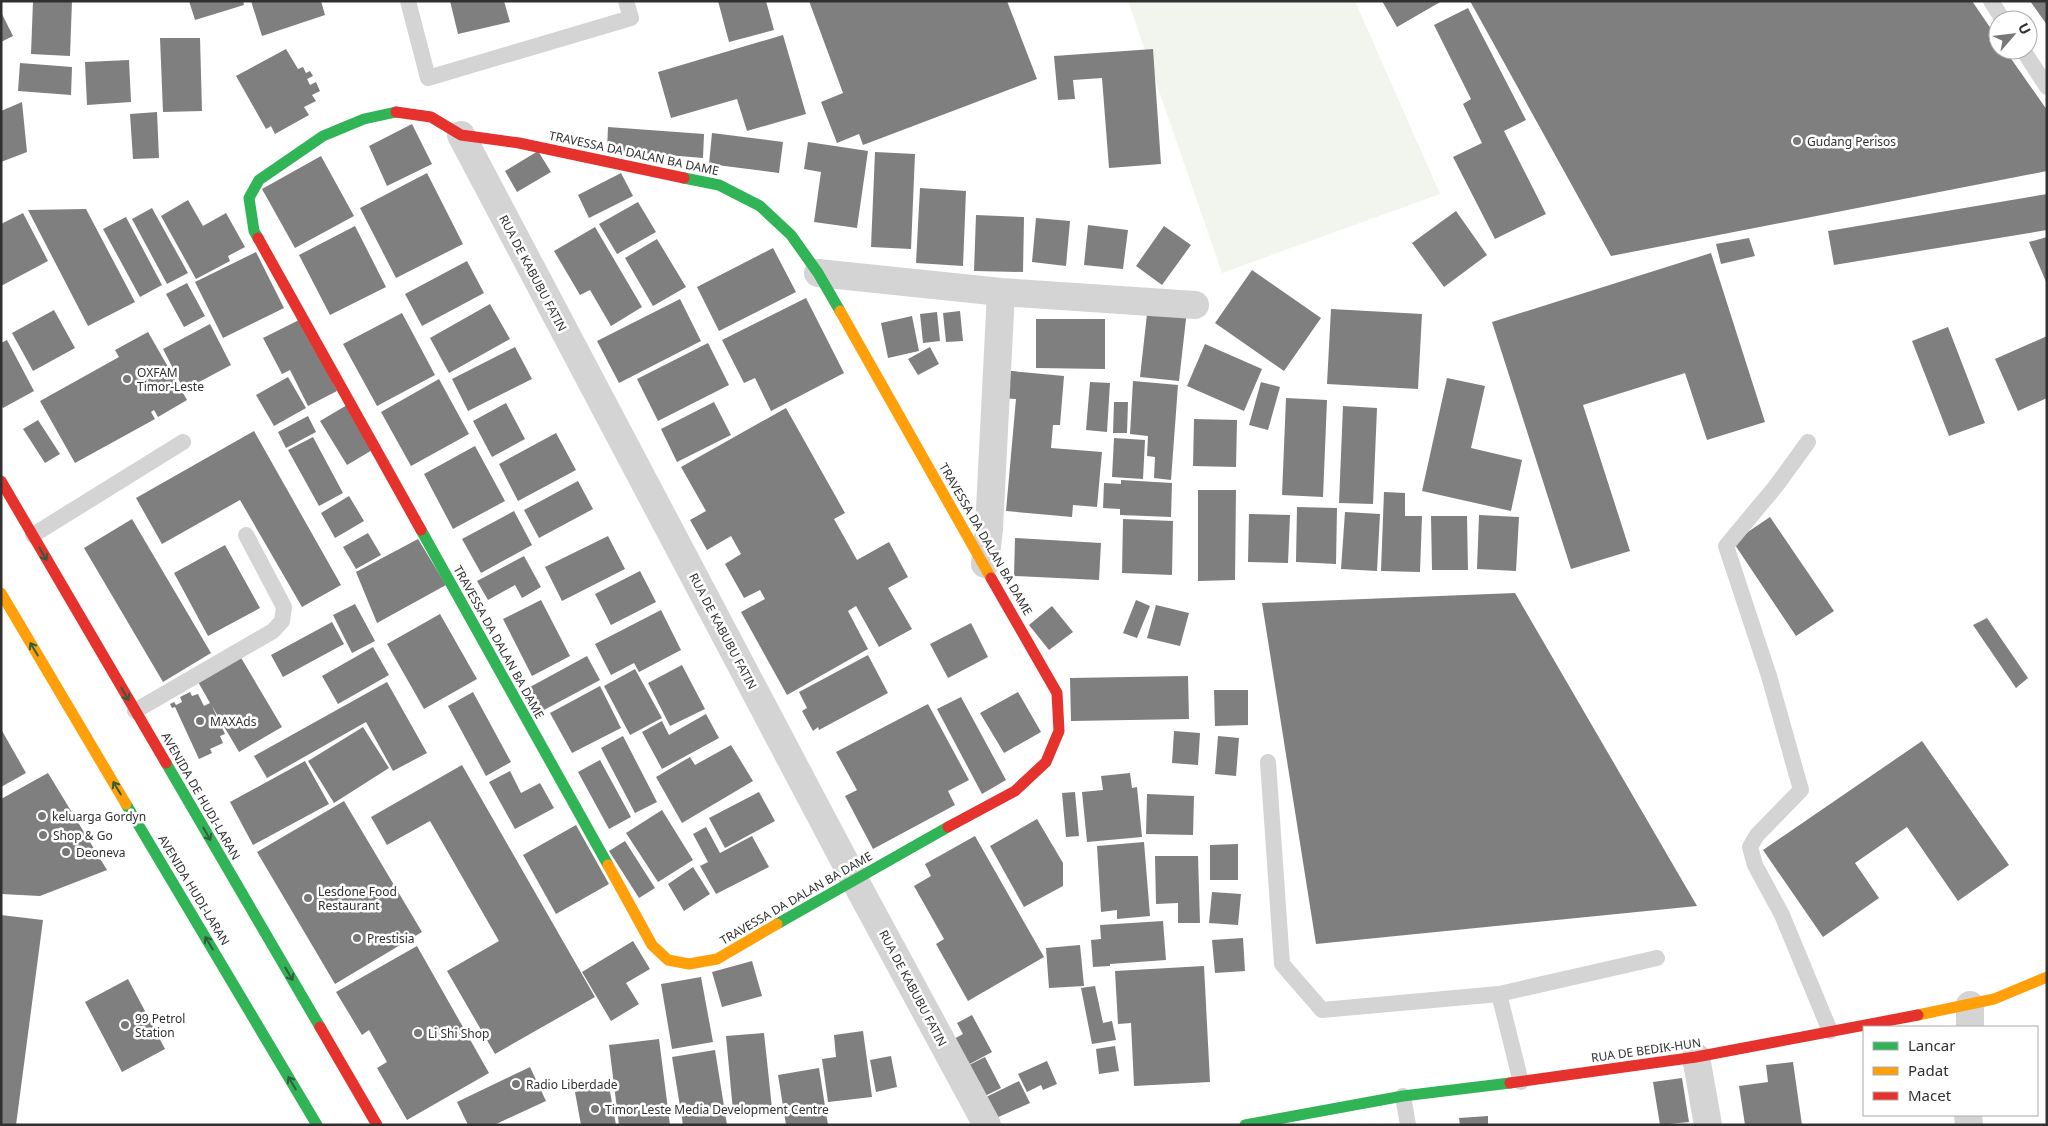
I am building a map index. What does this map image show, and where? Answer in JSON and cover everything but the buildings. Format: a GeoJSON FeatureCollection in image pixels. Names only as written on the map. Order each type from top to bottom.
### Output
{"type":"FeatureCollection","features":[{"type":"Feature","properties":{"kind":"street","name":"TRAVESSA DA DALAN BA DAME"},"geometry":{"type":"LineString","coordinates":[[396,112],[431,117],[461,135],[519,143],[633,168],[719,184],[760,206],[791,235],[818,273],[1057,693],[1059,731],[1046,762],[1015,791],[854,879],[717,959],[689,964],[668,960],[652,946],[254,231],[249,198],[258,180],[323,136],[364,118],[396,112]]}},
{"type":"Feature","properties":{"kind":"street","name":"RUA DE KABUBU FATIN"},"geometry":{"type":"LineString","coordinates":[[461,135],[854,879],[987,1125]]}},
{"type":"Feature","properties":{"kind":"street"},"geometry":{"type":"LineString","coordinates":[[818,273],[1001,292],[1195,306]]}},
{"type":"Feature","properties":{"kind":"street"},"geometry":{"type":"LineString","coordinates":[[985,564],[989,529],[1001,292]]}},
{"type":"Feature","properties":{"kind":"street","name":"AVENIDA DE HUDI-LARAN"},"geometry":{"type":"LineString","coordinates":[[1,481],[377,1125]]}},
{"type":"Feature","properties":{"kind":"street","name":"AVENIDA HUDI-LARAN"},"geometry":{"type":"LineString","coordinates":[[1,593],[317,1125]]}},
{"type":"Feature","properties":{"kind":"street","name":"RUA DE BEDIK-HUN"},"geometry":{"type":"LineString","coordinates":[[1877,1026],[1970,1016],[1994,999],[2047,977]]}},
{"type":"Feature","properties":{"kind":"street","name":"RUA DE BEDIK-HUN"},"geometry":{"type":"LineString","coordinates":[[1246,1125],[1403,1096],[1521,1082],[1696,1057],[1830,1031],[1863,1027]]}},
{"type":"Feature","properties":{"kind":"street"},"geometry":{"type":"LineString","coordinates":[[1696,1057],[1708,1125]]}},
{"type":"Feature","properties":{"kind":"lane"},"geometry":{"type":"LineString","coordinates":[[408,1],[428,78],[631,18],[626,1]]}},
{"type":"Feature","properties":{"kind":"lane"},"geometry":{"type":"LineString","coordinates":[[2029,60],[2047,87]]}},
{"type":"Feature","properties":{"kind":"lane"},"geometry":{"type":"LineString","coordinates":[[33,535],[183,442]]}},
{"type":"Feature","properties":{"kind":"lane"},"geometry":{"type":"LineString","coordinates":[[1808,442],[1776,486],[1726,546],[1769,676],[1802,790],[1758,835],[1750,847],[1755,866],[1782,914],[1830,1031]]}},
{"type":"Feature","properties":{"kind":"lane"},"geometry":{"type":"LineString","coordinates":[[136,711],[273,632],[282,621],[284,607],[246,535]]}},
{"type":"Feature","properties":{"kind":"lane"},"geometry":{"type":"LineString","coordinates":[[1268,762],[1282,964],[1322,1010],[1499,994],[1657,958]]}},
{"type":"Feature","properties":{"kind":"lane"},"geometry":{"type":"LineString","coordinates":[[1499,994],[1521,1082]]}},
{"type":"Feature","properties":{"kind":"lane"},"geometry":{"type":"LineString","coordinates":[[1403,1096],[1408,1125]]}},
{"type":"Feature","properties":{"kind":"shaded area"},"geometry":{"type":"Polygon","coordinates":[[[1128,1],[1355,1],[1440,194],[1222,273],[1128,1]]]}},
{"type":"Feature","properties":{"kind":"traffic: fast"},"geometry":{"type":"LineString","coordinates":[[258,238],[254,231],[249,198],[259,180],[323,136],[364,119],[396,112]]}},
{"type":"Feature","properties":{"kind":"traffic: fast"},"geometry":{"type":"LineString","coordinates":[[684,178],[719,185],[760,206],[791,235],[818,273],[840,311]]}},
{"type":"Feature","properties":{"kind":"traffic: fast"},"geometry":{"type":"LineString","coordinates":[[421,530],[608,865]]}},
{"type":"Feature","properties":{"kind":"traffic: fast"},"geometry":{"type":"LineString","coordinates":[[166,763],[320,1027]]}},
{"type":"Feature","properties":{"kind":"traffic: fast"},"geometry":{"type":"LineString","coordinates":[[126,804],[317,1125]]}},
{"type":"Feature","properties":{"kind":"traffic: fast"},"geometry":{"type":"LineString","coordinates":[[777,924],[948,827]]}},
{"type":"Feature","properties":{"kind":"traffic: fast"},"geometry":{"type":"LineString","coordinates":[[1245,1125],[1403,1096],[1510,1083]]}},
{"type":"Feature","properties":{"kind":"traffic: slow"},"geometry":{"type":"LineString","coordinates":[[840,311],[991,578]]}},
{"type":"Feature","properties":{"kind":"traffic: slow"},"geometry":{"type":"LineString","coordinates":[[1,593],[126,804]]}},
{"type":"Feature","properties":{"kind":"traffic: slow"},"geometry":{"type":"LineString","coordinates":[[608,865],[652,945],[668,960],[689,964],[717,959],[777,924]]}},
{"type":"Feature","properties":{"kind":"traffic: slow"},"geometry":{"type":"LineString","coordinates":[[1918,1015],[1994,999],[2047,977]]}},
{"type":"Feature","properties":{"kind":"traffic: jam"},"geometry":{"type":"LineString","coordinates":[[396,112],[431,117],[461,135],[519,143],[684,178]]}},
{"type":"Feature","properties":{"kind":"traffic: jam"},"geometry":{"type":"LineString","coordinates":[[258,238],[421,530]]}},
{"type":"Feature","properties":{"kind":"traffic: jam"},"geometry":{"type":"LineString","coordinates":[[1,481],[166,763]]}},
{"type":"Feature","properties":{"kind":"traffic: jam"},"geometry":{"type":"LineString","coordinates":[[948,827],[1015,791],[1046,762],[1059,731],[1057,693],[991,578]]}},
{"type":"Feature","properties":{"kind":"traffic: jam"},"geometry":{"type":"LineString","coordinates":[[1510,1083],[1696,1057],[1918,1015]]}},
{"type":"Feature","properties":{"kind":"traffic: jam"},"geometry":{"type":"LineString","coordinates":[[320,1027],[377,1125]]}},
{"type":"Feature","properties":{"kind":"place","name":"Gudang Perisos"},"geometry":{"type":"Point","coordinates":[1797,141]}},
{"type":"Feature","properties":{"kind":"place","name":"OXFAM Timor-Leste"},"geometry":{"type":"Point","coordinates":[127,379]}},
{"type":"Feature","properties":{"kind":"place","name":"MAXAds"},"geometry":{"type":"Point","coordinates":[200,721]}},
{"type":"Feature","properties":{"kind":"place","name":"keluarga Gordyn"},"geometry":{"type":"Point","coordinates":[42,816]}},
{"type":"Feature","properties":{"kind":"place","name":"Shop & Go"},"geometry":{"type":"Point","coordinates":[43,835]}},
{"type":"Feature","properties":{"kind":"place","name":"Deoneva"},"geometry":{"type":"Point","coordinates":[66,852]}},
{"type":"Feature","properties":{"kind":"place","name":"Lesdone Food Restaurant"},"geometry":{"type":"Point","coordinates":[308,898]}},
{"type":"Feature","properties":{"kind":"place","name":"Prestisia"},"geometry":{"type":"Point","coordinates":[357,938]}},
{"type":"Feature","properties":{"kind":"place","name":"99 Petrol Station"},"geometry":{"type":"Point","coordinates":[125,1025]}},
{"type":"Feature","properties":{"kind":"place","name":"Li Shi Shop"},"geometry":{"type":"Point","coordinates":[418,1033]}},
{"type":"Feature","properties":{"kind":"place","name":"Radio Liberdade"},"geometry":{"type":"Point","coordinates":[516,1084]}},
{"type":"Feature","properties":{"kind":"place","name":"Timor Leste Media Development Centre"},"geometry":{"type":"Point","coordinates":[595,1109]}}]}
